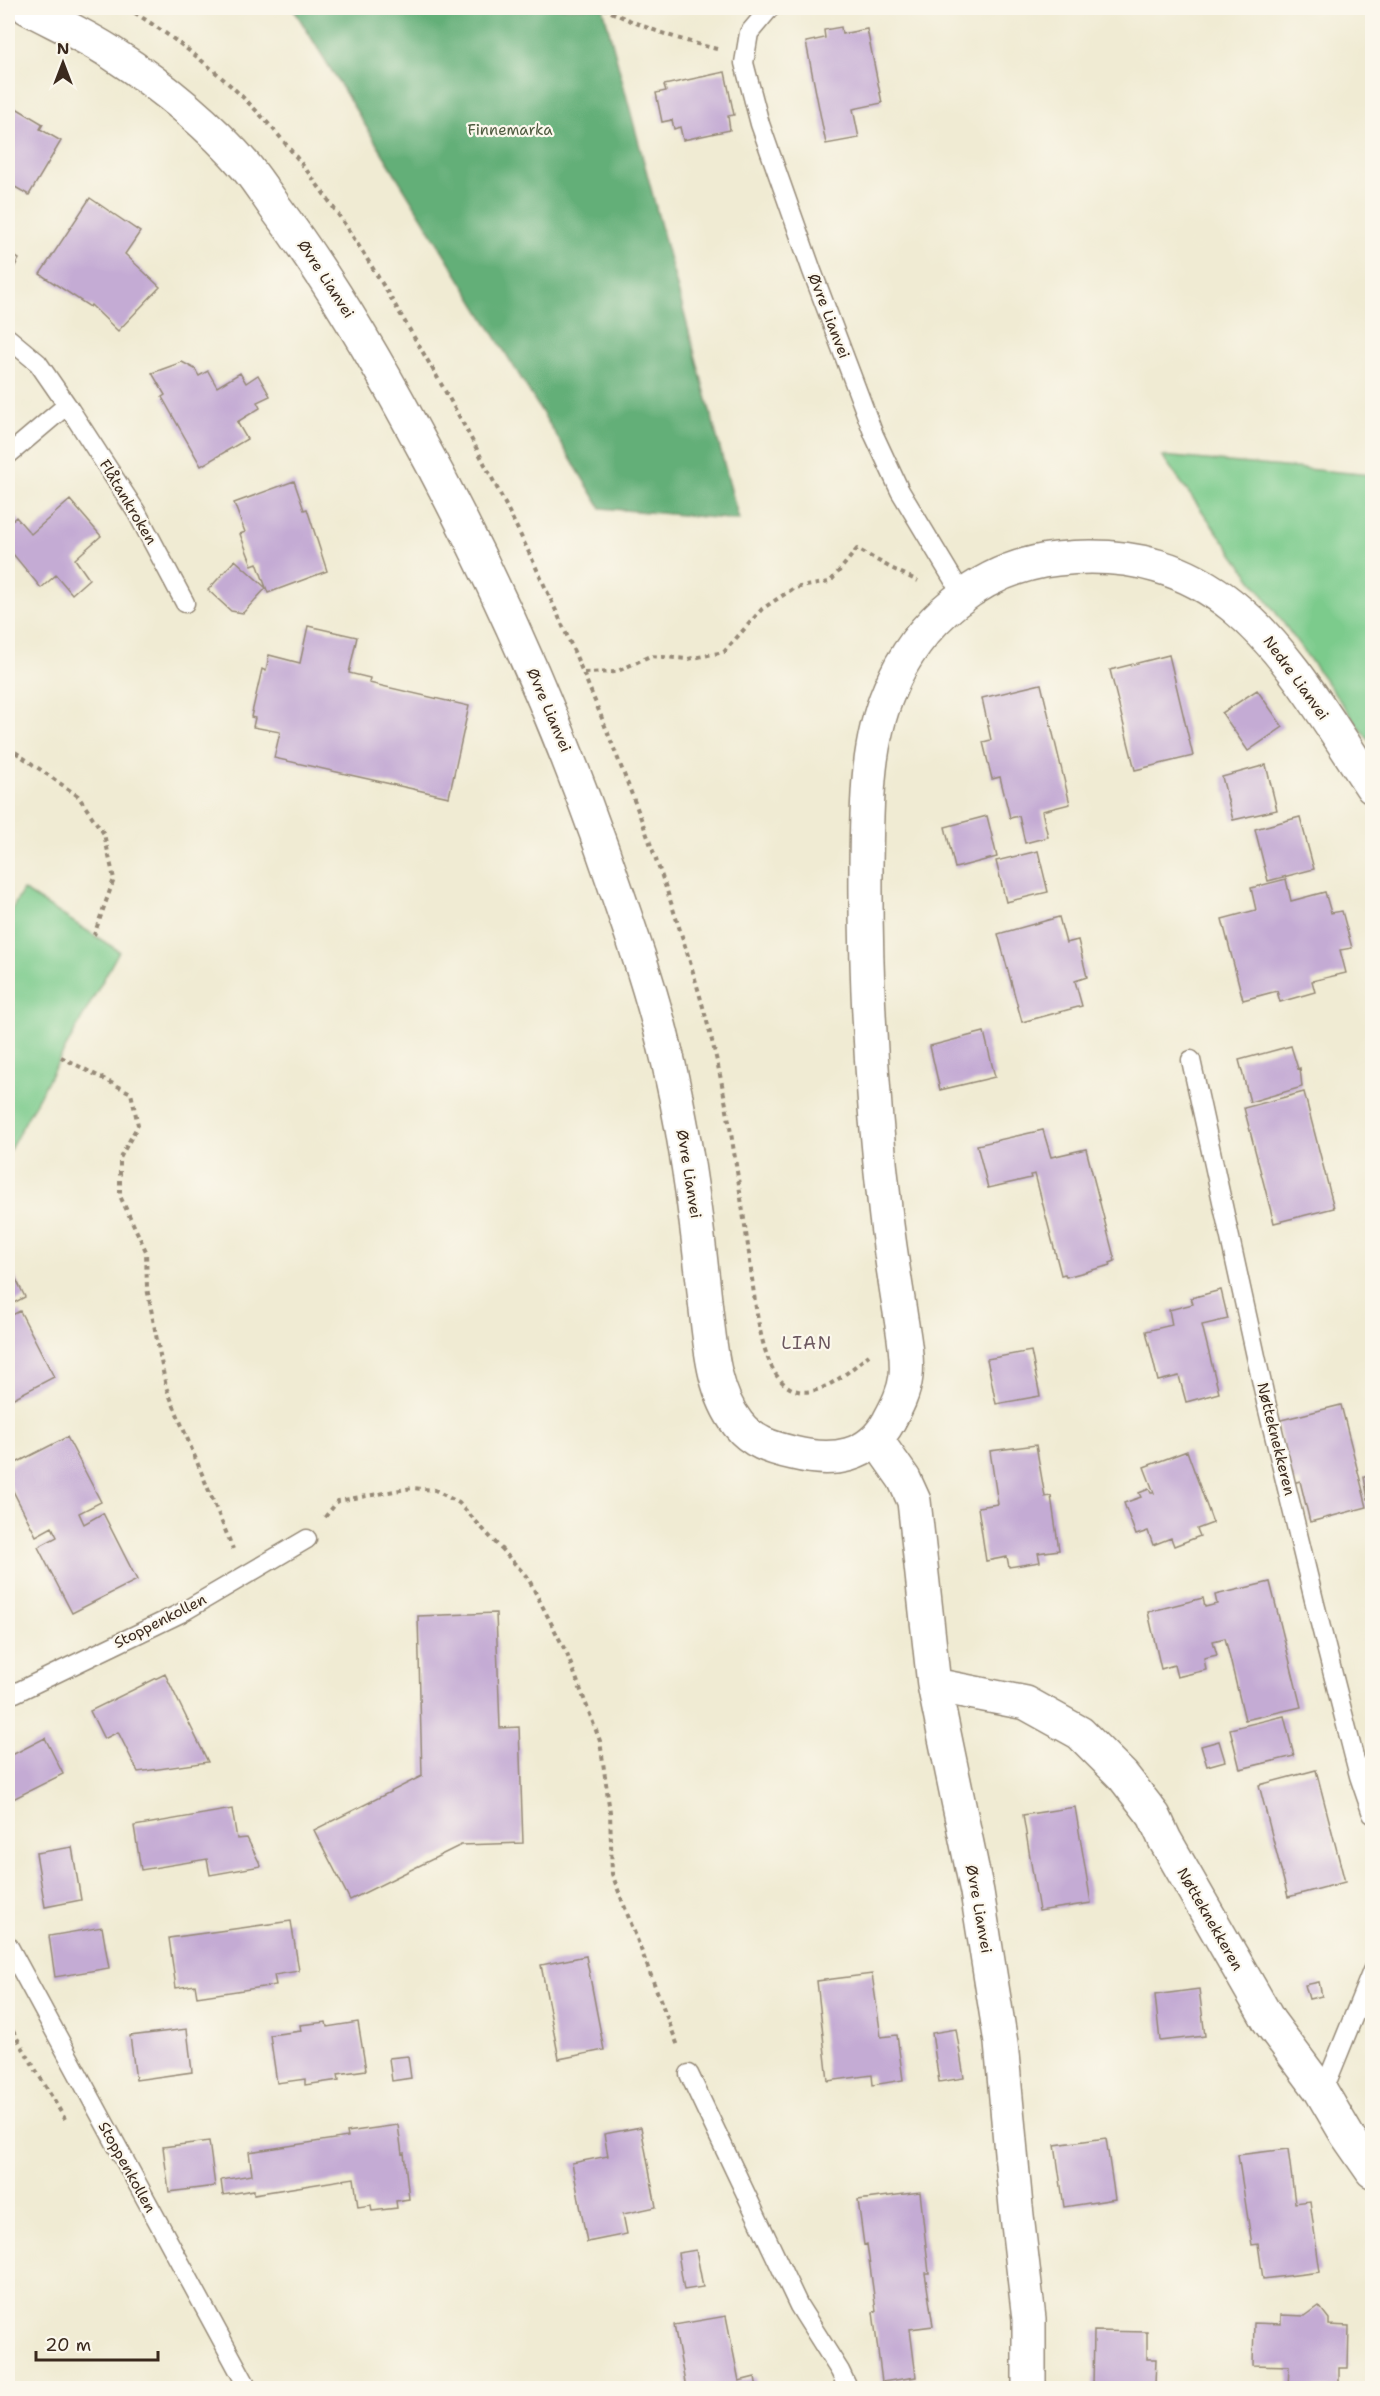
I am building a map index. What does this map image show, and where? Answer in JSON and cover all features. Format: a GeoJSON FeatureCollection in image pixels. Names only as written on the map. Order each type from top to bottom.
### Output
{"type":"FeatureCollection","features":[{"type":"Feature","properties":{"kind":"street","name":"Øvre Lianvei"},"geometry":{"type":"LineString","coordinates":[[28,8],[108,50],[156,84],[195,116],[246,168],[315,260],[364,338],[451,497],[544,696],[573,769],[640,957],[679,1111],[694,1194],[710,1344],[718,1382],[729,1412],[742,1430],[751,1437],[764,1445],[797,1454],[814,1457],[844,1457],[878,1442],[904,1479],[914,1501],[934,1685],[977,1892],[998,2021],[1029,2319],[1029,2388]]}},
{"type":"Feature","properties":{"kind":"street","name":"Nedre Lianvei"},"geometry":{"type":"LineString","coordinates":[[957,586],[1044,560],[1085,556],[1143,562],[1190,578],[1214,590],[1252,620],[1286,660],[1372,788]]}},
{"type":"Feature","properties":{"kind":"street"},"geometry":{"type":"LineString","coordinates":[[878,1442],[902,1398],[907,1371],[886,1216],[869,1033],[865,955],[867,793],[875,733],[890,687],[914,646],[957,586]]}},
{"type":"Feature","properties":{"kind":"street","name":"Nøtteknekkeren"},"geometry":{"type":"LineString","coordinates":[[934,1685],[1026,1703],[1080,1733],[1123,1776],[1154,1816],[1176,1861],[1269,2021],[1321,2091],[1372,2171]]}},
{"type":"Feature","properties":{"kind":"lane","name":"Øvre Lianvei"},"geometry":{"type":"LineString","coordinates":[[770,8],[749,33],[744,63],[760,124],[874,435],[900,491],[957,586]]}},
{"type":"Feature","properties":{"kind":"lane","name":"Flåtankroken"},"geometry":{"type":"LineString","coordinates":[[8,338],[38,363],[67,405],[137,513],[185,603]]}},
{"type":"Feature","properties":{"kind":"lane"},"geometry":{"type":"LineString","coordinates":[[8,455],[67,405]]}},
{"type":"Feature","properties":{"kind":"lane","name":"Nøtteknekkeren"},"geometry":{"type":"LineString","coordinates":[[1191,1060],[1266,1402],[1359,1776],[1372,1814]]}},
{"type":"Feature","properties":{"kind":"lane","name":"Stoppenkollen"},"geometry":{"type":"LineString","coordinates":[[8,1694],[15,1693],[181,1613],[307,1539]]}},
{"type":"Feature","properties":{"kind":"lane","name":"Stoppenkollen"},"geometry":{"type":"LineString","coordinates":[[8,1945],[248,2388]]}},
{"type":"Feature","properties":{"kind":"lane"},"geometry":{"type":"LineString","coordinates":[[1321,2091],[1329,2077],[1372,1971]]}},
{"type":"Feature","properties":{"kind":"lane"},"geometry":{"type":"LineString","coordinates":[[689,2074],[799,2306],[840,2371],[848,2388]]}},
{"type":"Feature","properties":{"kind":"path"},"geometry":{"type":"LineString","coordinates":[[603,8],[686,42],[745,55]]}},
{"type":"Feature","properties":{"kind":"path"},"geometry":{"type":"LineString","coordinates":[[584,673],[616,672],[650,656],[688,658],[724,652],[762,609],[794,588],[830,582],[857,549],[921,582],[957,586]]}},
{"type":"Feature","properties":{"kind":"path"},"geometry":{"type":"LineString","coordinates":[[8,747],[78,796],[104,834],[114,879],[93,935]]}},
{"type":"Feature","properties":{"kind":"path"},"geometry":{"type":"LineString","coordinates":[[61,1057],[131,1093],[138,1125],[120,1158],[120,1196],[146,1251],[147,1288],[166,1387],[244,1576]]}},
{"type":"Feature","properties":{"kind":"path"},"geometry":{"type":"LineString","coordinates":[[307,1539],[338,1501],[412,1488],[435,1490],[459,1503],[528,1578],[567,1654],[600,1741],[610,1812],[612,1874],[689,2074]]}},
{"type":"Feature","properties":{"kind":"green space","name":"Finnemarka"},"geometry":{"type":"Polygon","coordinates":[[[293,8],[603,8],[739,520],[601,508],[293,8]]]}},
{"type":"Feature","properties":{"kind":"green space"},"geometry":{"type":"Polygon","coordinates":[[[1162,456],[1372,475],[1372,745],[1162,456]]]}},
{"type":"Feature","properties":{"kind":"green space"},"geometry":{"type":"Polygon","coordinates":[[[23,890],[119,951],[8,1153],[8,916],[23,890]]]}},
{"type":"Feature","properties":{"kind":"building"},"geometry":{"type":"Polygon","coordinates":[[[841,27],[842,34],[867,29],[882,103],[853,109],[859,138],[826,144],[806,42],[825,38],[824,30],[841,27]]]}},
{"type":"Feature","properties":{"kind":"building"},"geometry":{"type":"Polygon","coordinates":[[[725,72],[734,115],[728,116],[730,130],[683,140],[680,127],[674,129],[672,120],[662,122],[656,93],[666,91],[664,85],[725,72]]]}},
{"type":"Feature","properties":{"kind":"building"},"geometry":{"type":"Polygon","coordinates":[[[11,105],[43,124],[40,129],[61,141],[29,195],[8,183],[8,108],[11,105]]]}},
{"type":"Feature","properties":{"kind":"building"},"geometry":{"type":"Polygon","coordinates":[[[90,198],[140,232],[125,254],[160,287],[118,331],[91,305],[90,307],[40,274],[90,198]]]}},
{"type":"Feature","properties":{"kind":"building"},"geometry":{"type":"Polygon","coordinates":[[[8,252],[19,259],[8,278],[8,252]]]}},
{"type":"Feature","properties":{"kind":"building"},"geometry":{"type":"Polygon","coordinates":[[[182,362],[195,369],[199,376],[208,371],[217,387],[240,373],[246,383],[258,375],[270,396],[257,402],[260,408],[237,422],[247,439],[201,466],[162,397],[165,395],[152,373],[182,362]]]}},
{"type":"Feature","properties":{"kind":"building"},"geometry":{"type":"Polygon","coordinates":[[[294,481],[304,510],[307,509],[327,571],[268,593],[257,563],[252,565],[240,534],[245,532],[234,503],[294,481]]]}},
{"type":"Feature","properties":{"kind":"building"},"geometry":{"type":"Polygon","coordinates":[[[70,500],[101,536],[75,559],[89,579],[72,594],[56,575],[41,588],[8,548],[8,524],[16,517],[31,534],[70,500]]]}},
{"type":"Feature","properties":{"kind":"building"},"geometry":{"type":"Polygon","coordinates":[[[235,560],[266,588],[243,613],[231,611],[208,590],[235,560]]]}},
{"type":"Feature","properties":{"kind":"building"},"geometry":{"type":"Polygon","coordinates":[[[308,626],[357,637],[349,673],[370,678],[369,683],[469,706],[449,797],[274,758],[280,732],[253,727],[255,718],[251,717],[262,669],[266,671],[269,655],[300,663],[308,626]]]}},
{"type":"Feature","properties":{"kind":"building"},"geometry":{"type":"Polygon","coordinates":[[[1169,655],[1193,756],[1135,770],[1110,670],[1169,655]]]}},
{"type":"Feature","properties":{"kind":"building"},"geometry":{"type":"Polygon","coordinates":[[[1041,684],[1070,804],[1042,811],[1048,837],[1025,843],[1019,816],[1010,818],[1000,777],[992,779],[983,742],[991,740],[982,698],[1041,684]]]}},
{"type":"Feature","properties":{"kind":"building"},"geometry":{"type":"Polygon","coordinates":[[[1257,690],[1283,727],[1248,751],[1222,713],[1257,690]]]}},
{"type":"Feature","properties":{"kind":"building"},"geometry":{"type":"Polygon","coordinates":[[[1266,765],[1277,810],[1233,820],[1222,777],[1266,765]]]}},
{"type":"Feature","properties":{"kind":"building"},"geometry":{"type":"Polygon","coordinates":[[[987,816],[997,857],[955,868],[945,827],[987,816]]]}},
{"type":"Feature","properties":{"kind":"building"},"geometry":{"type":"Polygon","coordinates":[[[1300,817],[1314,869],[1268,881],[1255,829],[1300,817]]]}},
{"type":"Feature","properties":{"kind":"building"},"geometry":{"type":"Polygon","coordinates":[[[1038,851],[1048,892],[1006,902],[996,861],[1038,851]]]}},
{"type":"Feature","properties":{"kind":"building"},"geometry":{"type":"Polygon","coordinates":[[[1286,879],[1291,901],[1325,892],[1331,913],[1342,911],[1352,948],[1340,950],[1346,973],[1312,981],[1315,992],[1280,1002],[1277,991],[1243,1000],[1222,919],[1256,910],[1251,888],[1286,879]]]}},
{"type":"Feature","properties":{"kind":"building"},"geometry":{"type":"Polygon","coordinates":[[[1059,917],[1066,943],[1078,940],[1087,977],[1075,981],[1082,1006],[1022,1022],[998,934],[1059,917]]]}},
{"type":"Feature","properties":{"kind":"building"},"geometry":{"type":"Polygon","coordinates":[[[984,1032],[995,1077],[940,1090],[930,1046],[984,1032]]]}},
{"type":"Feature","properties":{"kind":"building"},"geometry":{"type":"Polygon","coordinates":[[[1291,1046],[1298,1069],[1300,1068],[1302,1087],[1250,1102],[1239,1060],[1291,1046]]]}},
{"type":"Feature","properties":{"kind":"building"},"geometry":{"type":"Polygon","coordinates":[[[1304,1092],[1334,1208],[1274,1223],[1244,1108],[1304,1092]]]}},
{"type":"Feature","properties":{"kind":"building"},"geometry":{"type":"Polygon","coordinates":[[[1043,1130],[1051,1157],[1086,1149],[1115,1261],[1110,1263],[1111,1265],[1066,1277],[1065,1274],[1061,1275],[1035,1174],[1030,1175],[1031,1178],[988,1188],[977,1145],[1043,1130]]]}},
{"type":"Feature","properties":{"kind":"building"},"geometry":{"type":"Polygon","coordinates":[[[8,1263],[25,1297],[8,1306],[8,1263]]]}},
{"type":"Feature","properties":{"kind":"building"},"geometry":{"type":"Polygon","coordinates":[[[1221,1290],[1228,1319],[1202,1325],[1219,1393],[1186,1402],[1179,1376],[1158,1381],[1146,1331],[1172,1325],[1169,1310],[1193,1304],[1191,1298],[1221,1290]]]}},
{"type":"Feature","properties":{"kind":"building"},"geometry":{"type":"Polygon","coordinates":[[[20,1311],[54,1377],[8,1401],[8,1317],[20,1311]]]}},
{"type":"Feature","properties":{"kind":"building"},"geometry":{"type":"Polygon","coordinates":[[[1031,1351],[1040,1396],[996,1404],[987,1359],[1031,1351]]]}},
{"type":"Feature","properties":{"kind":"building"},"geometry":{"type":"Polygon","coordinates":[[[1341,1405],[1367,1507],[1310,1522],[1300,1481],[1293,1483],[1277,1421],[1341,1405]]]}},
{"type":"Feature","properties":{"kind":"building"},"geometry":{"type":"Polygon","coordinates":[[[67,1437],[101,1502],[79,1513],[84,1524],[103,1513],[137,1580],[72,1613],[38,1547],[57,1537],[52,1527],[36,1536],[8,1481],[8,1467],[67,1437]]]}},
{"type":"Feature","properties":{"kind":"building"},"geometry":{"type":"Polygon","coordinates":[[[1036,1445],[1045,1497],[1051,1496],[1059,1550],[1038,1553],[1040,1562],[1009,1567],[1007,1557],[986,1561],[978,1507],[998,1504],[990,1451],[1036,1445]]]}},
{"type":"Feature","properties":{"kind":"building"},"geometry":{"type":"Polygon","coordinates":[[[1187,1451],[1213,1523],[1197,1529],[1200,1536],[1174,1546],[1171,1538],[1153,1545],[1148,1531],[1136,1535],[1124,1503],[1141,1497],[1139,1493],[1149,1489],[1151,1493],[1154,1493],[1144,1467],[1187,1451]]]}},
{"type":"Feature","properties":{"kind":"building"},"geometry":{"type":"Polygon","coordinates":[[[1372,1475],[1372,1498],[1368,1499],[1364,1477],[1372,1475]]]}},
{"type":"Feature","properties":{"kind":"building"},"geometry":{"type":"Polygon","coordinates":[[[1270,1582],[1301,1707],[1245,1720],[1225,1638],[1213,1641],[1217,1655],[1204,1658],[1206,1670],[1177,1677],[1174,1665],[1161,1669],[1148,1612],[1203,1598],[1205,1607],[1217,1604],[1215,1595],[1270,1582]]]}},
{"type":"Feature","properties":{"kind":"building"},"geometry":{"type":"Polygon","coordinates":[[[496,1613],[500,1728],[519,1727],[523,1843],[461,1845],[350,1900],[314,1830],[422,1776],[418,1616],[496,1613]]]}},
{"type":"Feature","properties":{"kind":"building"},"geometry":{"type":"Polygon","coordinates":[[[165,1674],[208,1762],[138,1772],[118,1732],[104,1739],[90,1711],[165,1674]]]}},
{"type":"Feature","properties":{"kind":"building"},"geometry":{"type":"Polygon","coordinates":[[[1284,1716],[1294,1756],[1240,1769],[1230,1729],[1284,1716]]]}},
{"type":"Feature","properties":{"kind":"building"},"geometry":{"type":"Polygon","coordinates":[[[45,1738],[63,1774],[13,1799],[8,1789],[8,1757],[45,1738]]]}},
{"type":"Feature","properties":{"kind":"building"},"geometry":{"type":"Polygon","coordinates":[[[1219,1741],[1225,1761],[1207,1766],[1201,1746],[1219,1741]]]}},
{"type":"Feature","properties":{"kind":"building"},"geometry":{"type":"Polygon","coordinates":[[[1316,1770],[1345,1882],[1288,1897],[1259,1785],[1316,1770]]]}},
{"type":"Feature","properties":{"kind":"building"},"geometry":{"type":"Polygon","coordinates":[[[1075,1807],[1091,1903],[1039,1911],[1023,1815],[1075,1807]]]}},
{"type":"Feature","properties":{"kind":"building"},"geometry":{"type":"Polygon","coordinates":[[[232,1809],[237,1839],[247,1838],[261,1866],[210,1875],[207,1859],[141,1870],[134,1826],[232,1809]]]}},
{"type":"Feature","properties":{"kind":"building"},"geometry":{"type":"Polygon","coordinates":[[[72,1847],[81,1900],[45,1907],[36,1853],[72,1847]]]}},
{"type":"Feature","properties":{"kind":"building"},"geometry":{"type":"Polygon","coordinates":[[[291,1921],[299,1971],[274,1975],[276,1985],[197,1997],[195,1985],[176,1988],[169,1938],[291,1921]]]}},
{"type":"Feature","properties":{"kind":"building"},"geometry":{"type":"Polygon","coordinates":[[[102,1927],[109,1968],[55,1977],[49,1936],[102,1927]]]}},
{"type":"Feature","properties":{"kind":"building"},"geometry":{"type":"Polygon","coordinates":[[[586,1956],[604,2050],[559,2059],[541,1965],[586,1956]]]}},
{"type":"Feature","properties":{"kind":"building"},"geometry":{"type":"Polygon","coordinates":[[[872,1974],[881,2037],[897,2035],[903,2080],[873,2085],[872,2075],[828,2081],[817,1981],[872,1974]]]}},
{"type":"Feature","properties":{"kind":"building"},"geometry":{"type":"Polygon","coordinates":[[[1319,1982],[1322,1996],[1309,1999],[1305,1985],[1319,1982]]]}},
{"type":"Feature","properties":{"kind":"building"},"geometry":{"type":"Polygon","coordinates":[[[1199,1989],[1205,2036],[1160,2041],[1155,1995],[1199,1989]]]}},
{"type":"Feature","properties":{"kind":"building"},"geometry":{"type":"Polygon","coordinates":[[[326,2022],[327,2027],[358,2022],[366,2070],[338,2074],[339,2080],[305,2085],[305,2079],[277,2083],[270,2035],[301,2031],[300,2025],[326,2022]]]}},
{"type":"Feature","properties":{"kind":"building"},"geometry":{"type":"Polygon","coordinates":[[[187,2029],[192,2072],[136,2080],[130,2036],[187,2029]]]}},
{"type":"Feature","properties":{"kind":"building"},"geometry":{"type":"Polygon","coordinates":[[[956,2029],[964,2078],[939,2082],[932,2033],[956,2029]]]}},
{"type":"Feature","properties":{"kind":"building"},"geometry":{"type":"Polygon","coordinates":[[[408,2056],[411,2078],[392,2081],[389,2058],[408,2056]]]}},
{"type":"Feature","properties":{"kind":"building"},"geometry":{"type":"Polygon","coordinates":[[[398,2125],[402,2154],[404,2153],[409,2199],[396,2201],[397,2208],[372,2211],[371,2205],[358,2207],[354,2178],[254,2194],[254,2190],[223,2195],[221,2180],[252,2175],[249,2152],[348,2137],[347,2132],[398,2125]]]}},
{"type":"Feature","properties":{"kind":"building"},"geometry":{"type":"Polygon","coordinates":[[[641,2127],[656,2207],[623,2214],[627,2234],[587,2242],[572,2163],[608,2156],[604,2134],[641,2127]]]}},
{"type":"Feature","properties":{"kind":"building"},"geometry":{"type":"Polygon","coordinates":[[[1106,2138],[1115,2199],[1064,2207],[1055,2145],[1106,2138]]]}},
{"type":"Feature","properties":{"kind":"building"},"geometry":{"type":"Polygon","coordinates":[[[209,2141],[215,2186],[169,2192],[163,2147],[209,2141]]]}},
{"type":"Feature","properties":{"kind":"building"},"geometry":{"type":"Polygon","coordinates":[[[1288,2149],[1295,2203],[1310,2201],[1320,2272],[1263,2279],[1258,2244],[1252,2245],[1238,2155],[1288,2149]]]}},
{"type":"Feature","properties":{"kind":"building"},"geometry":{"type":"Polygon","coordinates":[[[920,2192],[929,2273],[925,2273],[933,2326],[910,2329],[916,2377],[882,2382],[873,2312],[876,2311],[867,2244],[864,2245],[858,2200],[920,2192]]]}},
{"type":"Feature","properties":{"kind":"building"},"geometry":{"type":"Polygon","coordinates":[[[696,2250],[703,2287],[684,2290],[678,2253],[696,2250]]]}},
{"type":"Feature","properties":{"kind":"building"},"geometry":{"type":"Polygon","coordinates":[[[1319,2306],[1329,2319],[1329,2325],[1349,2326],[1348,2368],[1339,2368],[1339,2388],[1288,2388],[1289,2366],[1253,2365],[1254,2323],[1281,2324],[1281,2315],[1305,2316],[1319,2306]]]}},
{"type":"Feature","properties":{"kind":"building"},"geometry":{"type":"Polygon","coordinates":[[[726,2316],[739,2381],[755,2377],[757,2388],[686,2388],[674,2325],[726,2316]]]}},
{"type":"Feature","properties":{"kind":"building"},"geometry":{"type":"Polygon","coordinates":[[[1368,2327],[1372,2327],[1372,2365],[1371,2365],[1368,2327]]]}},
{"type":"Feature","properties":{"kind":"building"},"geometry":{"type":"Polygon","coordinates":[[[1094,2331],[1147,2332],[1147,2359],[1156,2359],[1155,2384],[1146,2384],[1146,2388],[1093,2388],[1094,2331]]]}},
{"type":"Feature","properties":{"kind":"district","name":"LIAN"},"geometry":{"type":"Point","coordinates":[807,1343]}}]}
